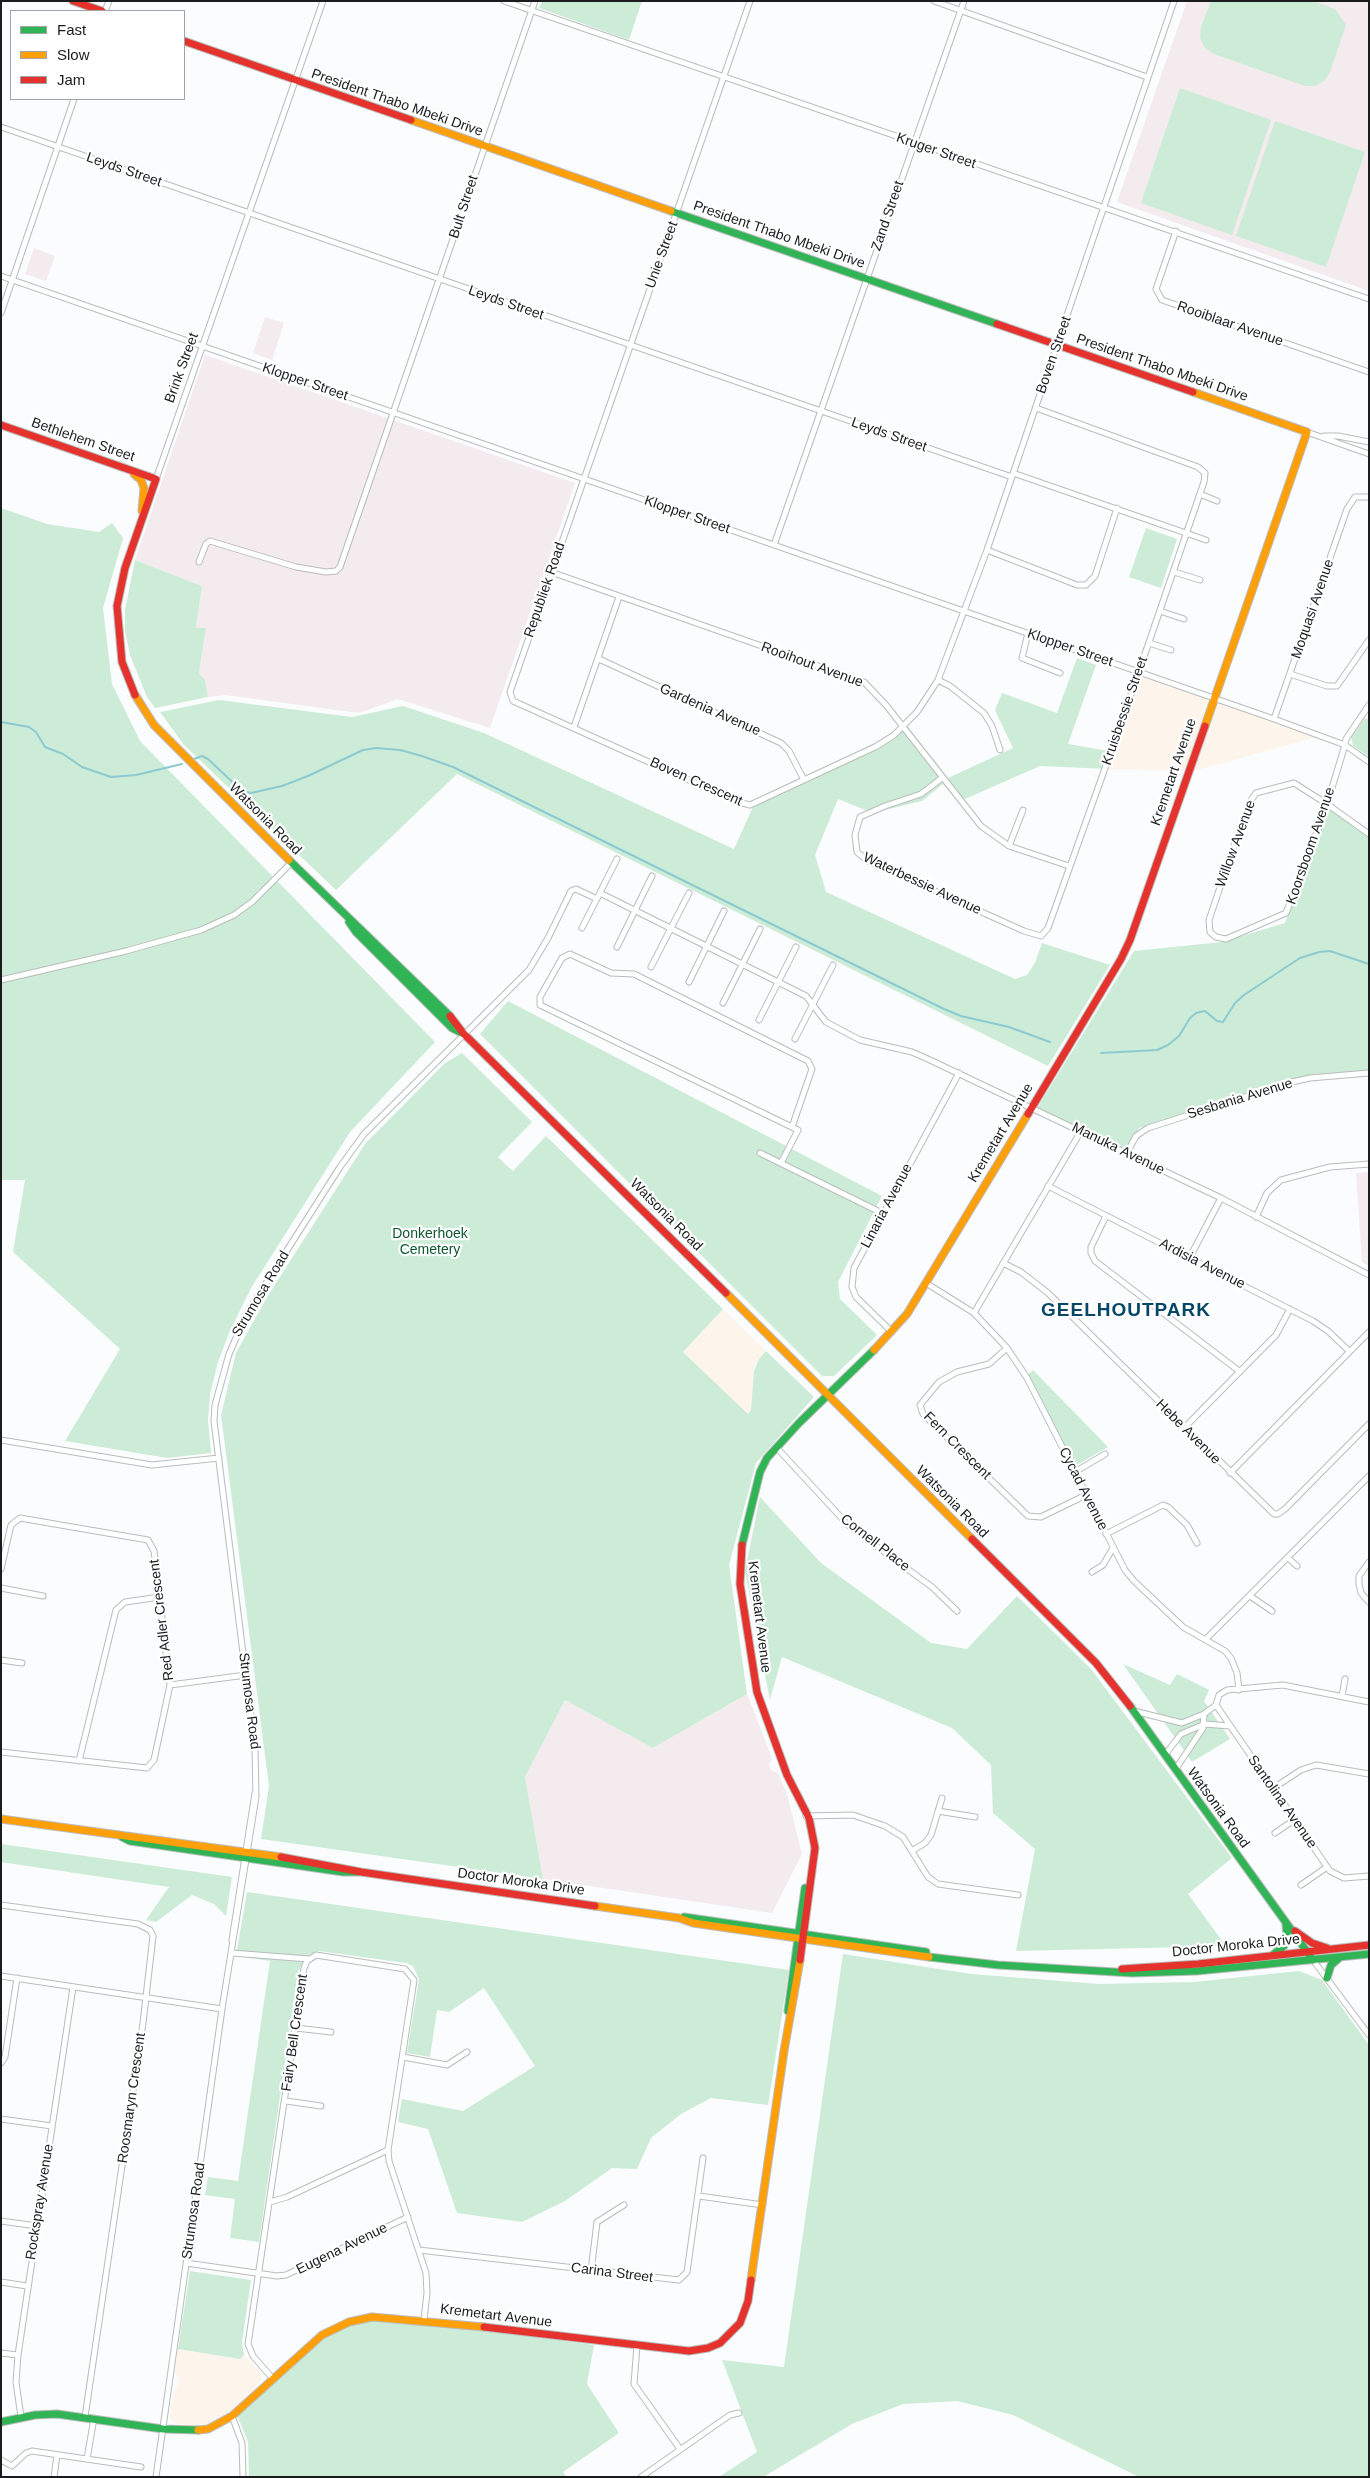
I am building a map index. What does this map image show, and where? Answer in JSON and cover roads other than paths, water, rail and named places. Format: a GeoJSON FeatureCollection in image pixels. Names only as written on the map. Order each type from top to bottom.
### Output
{"type":"FeatureCollection","features":[{"type":"Feature","properties":{"kind":"street"},"geometry":{"type":"LineString","coordinates":[[73,1],[101,10]]}},
{"type":"Feature","properties":{"kind":"street","name":"Brink Street"},"geometry":{"type":"LineString","coordinates":[[166,739],[144,711],[130,687],[118,641],[117,606],[121,586],[141,522],[323,1]]}},
{"type":"Feature","properties":{"kind":"street","name":"Kruger Street"},"geometry":{"type":"LineString","coordinates":[[504,1],[1369,299]]}},
{"type":"Feature","properties":{"kind":"street","name":"Bult Street"},"geometry":{"type":"LineString","coordinates":[[199,562],[206,544],[210,541],[281,564],[336,571],[340,567],[535,1]]}},
{"type":"Feature","properties":{"kind":"street","name":"Unie Street"},"geometry":{"type":"LineString","coordinates":[[583,480],[750,1]]}},
{"type":"Feature","properties":{"kind":"street"},"geometry":{"type":"LineString","coordinates":[[934,1],[1147,77]]}},
{"type":"Feature","properties":{"kind":"street","name":"Zand Street"},"geometry":{"type":"LineString","coordinates":[[774,545],[819,411],[964,1]]}},
{"type":"Feature","properties":{"kind":"street","name":"Boven Street"},"geometry":{"type":"LineString","coordinates":[[904,728],[938,680],[964,612],[1058,345],[1174,1]]}},
{"type":"Feature","properties":{"kind":"street","name":"President Thabo Mbeki Drive"},"geometry":{"type":"LineString","coordinates":[[185,40],[294,80],[1307,432],[1319,436],[1338,436],[1369,442]]}},
{"type":"Feature","properties":{"kind":"street"},"geometry":{"type":"LineString","coordinates":[[1,313],[74,100]]}},
{"type":"Feature","properties":{"kind":"street","name":"Leyds Street"},"geometry":{"type":"LineString","coordinates":[[1,127],[819,411],[1117,508],[1206,540]]}},
{"type":"Feature","properties":{"kind":"street","name":"Rooiblaar Avenue"},"geometry":{"type":"LineString","coordinates":[[1176,231],[1156,289],[1162,300],[1369,372]]}},
{"type":"Feature","properties":{"kind":"street","name":"Klopper Street"},"geometry":{"type":"LineString","coordinates":[[1,276],[1274,719],[1345,745],[1369,762]]}},
{"type":"Feature","properties":{"kind":"street","name":"Kruisbessie Street"},"geometry":{"type":"LineString","coordinates":[[1024,931],[1035,936],[1045,933],[1139,672],[1205,478],[1205,472],[1201,468],[1036,408]]}},
{"type":"Feature","properties":{"kind":"street","name":"Bethlehem Street"},"geometry":{"type":"LineString","coordinates":[[1,425],[156,479]]}},
{"type":"Feature","properties":{"kind":"street","name":"Kremetart Avenue"},"geometry":{"type":"LineString","coordinates":[[1,2422],[21,2417],[49,2414],[194,2431],[208,2429],[232,2416],[322,2335],[338,2327],[372,2317],[424,2320],[698,2351],[720,2343],[735,2328],[744,2315],[748,2301],[784,2051],[810,1847],[806,1817],[757,1692],[738,1572],[740,1552],[760,1472],[762,1466],[777,1448],[892,1332],[907,1314],[1130,940],[1307,432]]}},
{"type":"Feature","properties":{"kind":"street"},"geometry":{"type":"LineString","coordinates":[[1319,436],[1369,454]]}},
{"type":"Feature","properties":{"kind":"street"},"geometry":{"type":"LineString","coordinates":[[129,470],[141,480],[144,488],[141,522]]}},
{"type":"Feature","properties":{"kind":"street","name":"Republiek Road"},"geometry":{"type":"LineString","coordinates":[[513,700],[510,692],[583,480]]}},
{"type":"Feature","properties":{"kind":"street"},"geometry":{"type":"LineString","coordinates":[[1200,494],[1217,500]]}},
{"type":"Feature","properties":{"kind":"street","name":"Moquasi Avenue"},"geometry":{"type":"LineString","coordinates":[[1274,719],[1352,499],[1358,496],[1369,497]]}},
{"type":"Feature","properties":{"kind":"street"},"geometry":{"type":"LineString","coordinates":[[987,550],[1077,585],[1086,585],[1095,576],[1117,508]]}},
{"type":"Feature","properties":{"kind":"street","name":"Rooihout Avenue"},"geometry":{"type":"LineString","coordinates":[[551,572],[619,598],[864,682],[904,728],[982,826],[1010,846],[1069,866]]}},
{"type":"Feature","properties":{"kind":"street"},"geometry":{"type":"LineString","coordinates":[[1174,572],[1200,580]]}},
{"type":"Feature","properties":{"kind":"street"},"geometry":{"type":"LineString","coordinates":[[574,727],[619,598]]}},
{"type":"Feature","properties":{"kind":"street"},"geometry":{"type":"LineString","coordinates":[[1160,611],[1184,619]]}},
{"type":"Feature","properties":{"kind":"street"},"geometry":{"type":"LineString","coordinates":[[1028,633],[1022,658],[1060,673]]}},
{"type":"Feature","properties":{"kind":"street"},"geometry":{"type":"LineString","coordinates":[[1290,674],[1327,686],[1337,686],[1369,640]]}},
{"type":"Feature","properties":{"kind":"street"},"geometry":{"type":"LineString","coordinates":[[1149,643],[1170,650]]}},
{"type":"Feature","properties":{"kind":"street","name":"Gardenia Avenue"},"geometry":{"type":"LineString","coordinates":[[599,659],[781,743],[789,751],[804,780]]}},
{"type":"Feature","properties":{"kind":"street"},"geometry":{"type":"LineString","coordinates":[[938,680],[950,686],[984,713],[992,726],[1000,750]]}},
{"type":"Feature","properties":{"kind":"street","name":"Boven Crescent"},"geometry":{"type":"LineString","coordinates":[[513,700],[745,804],[763,800],[875,747],[904,728]]}},
{"type":"Feature","properties":{"kind":"street","name":"Koorsboom Avenue"},"geometry":{"type":"LineString","coordinates":[[1211,934],[1226,939],[1286,913],[1327,804],[1348,734],[1369,705]]}},
{"type":"Feature","properties":{"kind":"street","name":"Watsonia Road"},"geometry":{"type":"LineString","coordinates":[[166,739],[346,917],[356,932],[452,1028],[463,1033],[551,1118],[1096,1663],[1134,1711],[1306,1951],[1369,2035]]}},
{"type":"Feature","properties":{"kind":"street","name":"Waterbessie Avenue"},"geometry":{"type":"LineString","coordinates":[[942,778],[922,794],[860,817],[855,835],[857,852],[868,861],[1024,931]]}},
{"type":"Feature","properties":{"kind":"street","name":"Willow Avenue"},"geometry":{"type":"LineString","coordinates":[[1211,934],[1208,930],[1209,920],[1241,825],[1253,796],[1260,791],[1290,783],[1299,785],[1369,834]]}},
{"type":"Feature","properties":{"kind":"street"},"geometry":{"type":"LineString","coordinates":[[1010,846],[1023,810]]}},
{"type":"Feature","properties":{"kind":"street"},"geometry":{"type":"LineString","coordinates":[[582,928],[617,859]]}},
{"type":"Feature","properties":{"kind":"street"},"geometry":{"type":"LineString","coordinates":[[1,980],[126,951],[201,930],[234,915],[252,902],[291,863]]}},
{"type":"Feature","properties":{"kind":"street"},"geometry":{"type":"LineString","coordinates":[[617,947],[652,876]]}},
{"type":"Feature","properties":{"kind":"street","name":"Strumosa Road"},"geometry":{"type":"LineString","coordinates":[[156,2477],[257,1768],[214,1420],[216,1405],[233,1342],[248,1313],[354,1147],[463,1033],[529,970],[548,938],[570,893],[576,889],[596,899]]}},
{"type":"Feature","properties":{"kind":"street","name":"Manuka Avenue"},"geometry":{"type":"LineString","coordinates":[[600,893],[806,996],[826,1022],[860,1040],[912,1052],[959,1073],[1221,1198],[1369,1275]]}},
{"type":"Feature","properties":{"kind":"street"},"geometry":{"type":"LineString","coordinates":[[651,966],[689,893]]}},
{"type":"Feature","properties":{"kind":"street"},"geometry":{"type":"LineString","coordinates":[[689,982],[724,911]]}},
{"type":"Feature","properties":{"kind":"street"},"geometry":{"type":"LineString","coordinates":[[723,1003],[760,929]]}},
{"type":"Feature","properties":{"kind":"street"},"geometry":{"type":"LineString","coordinates":[[759,1020],[796,947]]}},
{"type":"Feature","properties":{"kind":"street"},"geometry":{"type":"LineString","coordinates":[[781,1163],[798,1130],[543,1008],[539,1000],[562,958],[570,954],[611,973],[634,974],[808,1060],[812,1069],[792,1127]]}},
{"type":"Feature","properties":{"kind":"street"},"geometry":{"type":"LineString","coordinates":[[795,1039],[832,965]]}},
{"type":"Feature","properties":{"kind":"street","name":"Linaria Avenue"},"geometry":{"type":"LineString","coordinates":[[892,1332],[856,1298],[852,1287],[854,1268],[959,1073]]}},
{"type":"Feature","properties":{"kind":"street","name":"Sesbania Avenue"},"geometry":{"type":"LineString","coordinates":[[1127,1153],[1136,1136],[1143,1129],[1292,1082],[1310,1078],[1369,1073]]}},
{"type":"Feature","properties":{"kind":"street"},"geometry":{"type":"LineString","coordinates":[[974,1313],[1081,1131]]}},
{"type":"Feature","properties":{"kind":"street"},"geometry":{"type":"LineString","coordinates":[[760,1153],[882,1213]]}},
{"type":"Feature","properties":{"kind":"street"},"geometry":{"type":"LineString","coordinates":[[1256,1217],[1267,1193],[1281,1180],[1330,1167],[1369,1164]]}},
{"type":"Feature","properties":{"kind":"street","name":"Ardisia Avenue"},"geometry":{"type":"LineString","coordinates":[[1048,1186],[1290,1309],[1321,1326],[1350,1351]]}},
{"type":"Feature","properties":{"kind":"street"},"geometry":{"type":"LineString","coordinates":[[1190,1257],[1221,1198]]}},
{"type":"Feature","properties":{"kind":"street"},"geometry":{"type":"LineString","coordinates":[[1106,1216],[1091,1247],[1090,1253],[1095,1261],[1239,1371]]}},
{"type":"Feature","properties":{"kind":"street","name":"Hebe Avenue"},"geometry":{"type":"LineString","coordinates":[[1003,1263],[1028,1277],[1048,1293],[1269,1511],[1278,1514],[1369,1424]]}},
{"type":"Feature","properties":{"kind":"street","name":"Cycad Avenue"},"geometry":{"type":"LineString","coordinates":[[926,1283],[974,1313],[1007,1348],[1027,1378],[1113,1548],[1134,1581],[1183,1627],[1206,1639],[1232,1658],[1237,1673],[1239,1690]]}},
{"type":"Feature","properties":{"kind":"street"},"geometry":{"type":"LineString","coordinates":[[1184,1428],[1276,1335],[1290,1309]]}},
{"type":"Feature","properties":{"kind":"street"},"geometry":{"type":"LineString","coordinates":[[1230,1473],[1369,1332]]}},
{"type":"Feature","properties":{"kind":"street","name":"Fern Crescent"},"geometry":{"type":"LineString","coordinates":[[1007,1348],[989,1364],[958,1372],[939,1382],[920,1405],[923,1414],[1028,1516],[1041,1517],[1086,1495]]}},
{"type":"Feature","properties":{"kind":"street"},"geometry":{"type":"LineString","coordinates":[[1,1440],[152,1465],[219,1458]]}},
{"type":"Feature","properties":{"kind":"street","name":"Cornell Place"},"geometry":{"type":"LineString","coordinates":[[777,1448],[849,1526],[932,1587],[957,1611]]}},
{"type":"Feature","properties":{"kind":"street"},"geometry":{"type":"LineString","coordinates":[[1075,1472],[1105,1454]]}},
{"type":"Feature","properties":{"kind":"street"},"geometry":{"type":"LineString","coordinates":[[1206,1639],[1369,1476]]}},
{"type":"Feature","properties":{"kind":"street"},"geometry":{"type":"LineString","coordinates":[[1106,1534],[1162,1505],[1168,1507],[1187,1524],[1197,1543]]}},
{"type":"Feature","properties":{"kind":"street","name":"Red Adler Crescent"},"geometry":{"type":"LineString","coordinates":[[1,1569],[11,1525],[20,1518],[148,1540],[152,1546],[170,1685],[154,1760],[150,1766],[138,1768],[79,1762]]}},
{"type":"Feature","properties":{"kind":"street"},"geometry":{"type":"LineString","coordinates":[[1092,1572],[1103,1564],[1113,1548]]}},
{"type":"Feature","properties":{"kind":"street"},"geometry":{"type":"LineString","coordinates":[[1288,1558],[1297,1566]]}},
{"type":"Feature","properties":{"kind":"street"},"geometry":{"type":"LineString","coordinates":[[1369,1562],[1359,1576],[1361,1592],[1369,1602]]}},
{"type":"Feature","properties":{"kind":"street"},"geometry":{"type":"LineString","coordinates":[[1,1588],[43,1596]]}},
{"type":"Feature","properties":{"kind":"street"},"geometry":{"type":"LineString","coordinates":[[1250,1596],[1272,1611]]}},
{"type":"Feature","properties":{"kind":"street"},"geometry":{"type":"LineString","coordinates":[[1,1752],[79,1762],[116,1610],[125,1602],[160,1597]]}},
{"type":"Feature","properties":{"kind":"street"},"geometry":{"type":"LineString","coordinates":[[1,1660],[22,1664]]}},
{"type":"Feature","properties":{"kind":"street"},"geometry":{"type":"LineString","coordinates":[[170,1685],[246,1675]]}},
{"type":"Feature","properties":{"kind":"street"},"geometry":{"type":"LineString","coordinates":[[1342,1696],[1345,1679]]}},
{"type":"Feature","properties":{"kind":"street"},"geometry":{"type":"LineString","coordinates":[[1134,1711],[1182,1723],[1204,1714],[1216,1705],[1218,1697],[1228,1690],[1289,1685],[1369,1702]]}},
{"type":"Feature","properties":{"kind":"street","name":"Santolina Avenue"},"geometry":{"type":"LineString","coordinates":[[1216,1705],[1330,1872],[1344,1878],[1369,1876]]}},
{"type":"Feature","properties":{"kind":"street"},"geometry":{"type":"LineString","coordinates":[[1175,1770],[1205,1724],[1204,1714]]}},
{"type":"Feature","properties":{"kind":"street"},"geometry":{"type":"LineString","coordinates":[[1181,1734],[1182,1723]]}},
{"type":"Feature","properties":{"kind":"street"},"geometry":{"type":"LineString","coordinates":[[1165,1755],[1181,1734],[1205,1724],[1230,1726]]}},
{"type":"Feature","properties":{"kind":"street"},"geometry":{"type":"LineString","coordinates":[[1272,1789],[1301,1770],[1316,1765],[1369,1774]]}},
{"type":"Feature","properties":{"kind":"street"},"geometry":{"type":"LineString","coordinates":[[913,1850],[928,1840],[942,1798]]}},
{"type":"Feature","properties":{"kind":"street"},"geometry":{"type":"LineString","coordinates":[[938,1811],[975,1817]]}},
{"type":"Feature","properties":{"kind":"street"},"geometry":{"type":"LineString","coordinates":[[806,1817],[844,1814],[859,1816],[896,1832],[913,1850],[928,1877],[938,1884],[1018,1895]]}},
{"type":"Feature","properties":{"kind":"street","name":"Doctor Moroka Drive"},"geometry":{"type":"LineString","coordinates":[[1,1819],[349,1868],[361,1872],[679,1918],[688,1917],[800,1936],[998,1965],[1132,1973],[1197,1971],[1369,1954]]}},
{"type":"Feature","properties":{"kind":"street"},"geometry":{"type":"LineString","coordinates":[[1275,1833],[1294,1820]]}},
{"type":"Feature","properties":{"kind":"street"},"geometry":{"type":"LineString","coordinates":[[1301,1885],[1327,1867]]}},
{"type":"Feature","properties":{"kind":"street","name":"Roosmaryn Crescent"},"geometry":{"type":"LineString","coordinates":[[1,1905],[138,1924],[148,1928],[153,1936],[146,1997],[85,2417]]}},
{"type":"Feature","properties":{"kind":"street"},"geometry":{"type":"LineString","coordinates":[[1285,1922],[1312,1943],[1332,1950]]}},
{"type":"Feature","properties":{"kind":"street"},"geometry":{"type":"LineString","coordinates":[[1272,1955],[1284,1946],[1287,1936],[1285,1922]]}},
{"type":"Feature","properties":{"kind":"street","name":"Doctor Moroka Drive"},"geometry":{"type":"LineString","coordinates":[[1106,1971],[1198,1964],[1369,1945]]}},
{"type":"Feature","properties":{"kind":"street"},"geometry":{"type":"LineString","coordinates":[[232,1953],[309,1959]]}},
{"type":"Feature","properties":{"kind":"street","name":"Fairy Bell Crescent"},"geometry":{"type":"LineString","coordinates":[[273,2379],[253,2356],[248,2344],[286,2101],[304,1968],[309,1959],[316,1955],[326,1955],[409,1971],[414,1980],[388,2150],[389,2161],[419,2250],[427,2283],[424,2320]]}},
{"type":"Feature","properties":{"kind":"street"},"geometry":{"type":"LineString","coordinates":[[1327,1978],[1334,1960],[1341,1957]]}},
{"type":"Feature","properties":{"kind":"street"},"geometry":{"type":"LineString","coordinates":[[1,1976],[222,2009]]}},
{"type":"Feature","properties":{"kind":"street"},"geometry":{"type":"LineString","coordinates":[[1,2064],[6,2057],[17,1978]]}},
{"type":"Feature","properties":{"kind":"street","name":"Rockspray Avenue"},"geometry":{"type":"LineString","coordinates":[[21,2417],[16,2382],[18,2355],[73,1987]]}},
{"type":"Feature","properties":{"kind":"street"},"geometry":{"type":"LineString","coordinates":[[296,2028],[331,2032]]}},
{"type":"Feature","properties":{"kind":"street"},"geometry":{"type":"LineString","coordinates":[[403,2057],[447,2065],[467,2052]]}},
{"type":"Feature","properties":{"kind":"street"},"geometry":{"type":"LineString","coordinates":[[286,2101],[321,2106]]}},
{"type":"Feature","properties":{"kind":"street"},"geometry":{"type":"LineString","coordinates":[[1,2119],[52,2126]]}},
{"type":"Feature","properties":{"kind":"street"},"geometry":{"type":"LineString","coordinates":[[270,2202],[287,2197],[388,2150]]}},
{"type":"Feature","properties":{"kind":"street","name":"Carina Street"},"geometry":{"type":"LineString","coordinates":[[419,2250],[677,2281],[683,2278],[687,2272],[703,2158]]}},
{"type":"Feature","properties":{"kind":"street"},"geometry":{"type":"LineString","coordinates":[[699,2196],[762,2205]]}},
{"type":"Feature","properties":{"kind":"street"},"geometry":{"type":"LineString","coordinates":[[591,2270],[597,2222],[624,2205]]}},
{"type":"Feature","properties":{"kind":"street","name":"Eugena Avenue"},"geometry":{"type":"LineString","coordinates":[[186,2263],[277,2276],[291,2274],[408,2217]]}},
{"type":"Feature","properties":{"kind":"street"},"geometry":{"type":"LineString","coordinates":[[1,2221],[37,2226]]}},
{"type":"Feature","properties":{"kind":"street"},"geometry":{"type":"LineString","coordinates":[[1,2282],[27,2286]]}},
{"type":"Feature","properties":{"kind":"street"},"geometry":{"type":"LineString","coordinates":[[637,2345],[634,2384],[680,2449]]}},
{"type":"Feature","properties":{"kind":"street"},"geometry":{"type":"LineString","coordinates":[[1,2353],[18,2355]]}},
{"type":"Feature","properties":{"kind":"street"},"geometry":{"type":"LineString","coordinates":[[641,2477],[730,2415],[740,2413]]}},
{"type":"Feature","properties":{"kind":"street"},"geometry":{"type":"LineString","coordinates":[[232,2416],[242,2443],[243,2477]]}},
{"type":"Feature","properties":{"kind":"street"},"geometry":{"type":"LineString","coordinates":[[86,2459],[94,2418]]}},
{"type":"Feature","properties":{"kind":"street"},"geometry":{"type":"LineString","coordinates":[[1,2460],[12,2466],[28,2451],[141,2467]]}},
{"type":"Feature","properties":{"kind":"street"},"geometry":{"type":"LineString","coordinates":[[54,2477],[57,2455]]}},
{"type":"Feature","properties":{"kind":"waterway"},"geometry":{"type":"LineString","coordinates":[[1,722],[29,727],[36,732],[45,747],[63,754],[82,767],[111,777],[136,775],[182,764]]}},
{"type":"Feature","properties":{"kind":"waterway"},"geometry":{"type":"LineString","coordinates":[[194,759],[202,756],[208,759],[242,791],[251,793],[282,786],[363,750],[376,748],[400,750],[422,756],[453,767],[944,1009],[961,1016],[1009,1027],[1050,1042]]}},
{"type":"Feature","properties":{"kind":"waterway"},"geometry":{"type":"LineString","coordinates":[[1101,1053],[1157,1050],[1168,1045],[1179,1036],[1190,1018],[1196,1013],[1205,1011],[1217,1021],[1223,1022],[1235,1003],[1244,995],[1300,958],[1319,952],[1330,951],[1369,964]]}},
{"type":"Feature","properties":{"kind":"district","name":"GEELHOUTPARK"},"geometry":{"type":"Point","coordinates":[1126,1311]}},
{"type":"Feature","properties":{"kind":"park label","name":"Donkerhoek Cemetery"},"geometry":{"type":"Point","coordinates":[430,1242]}}]}
